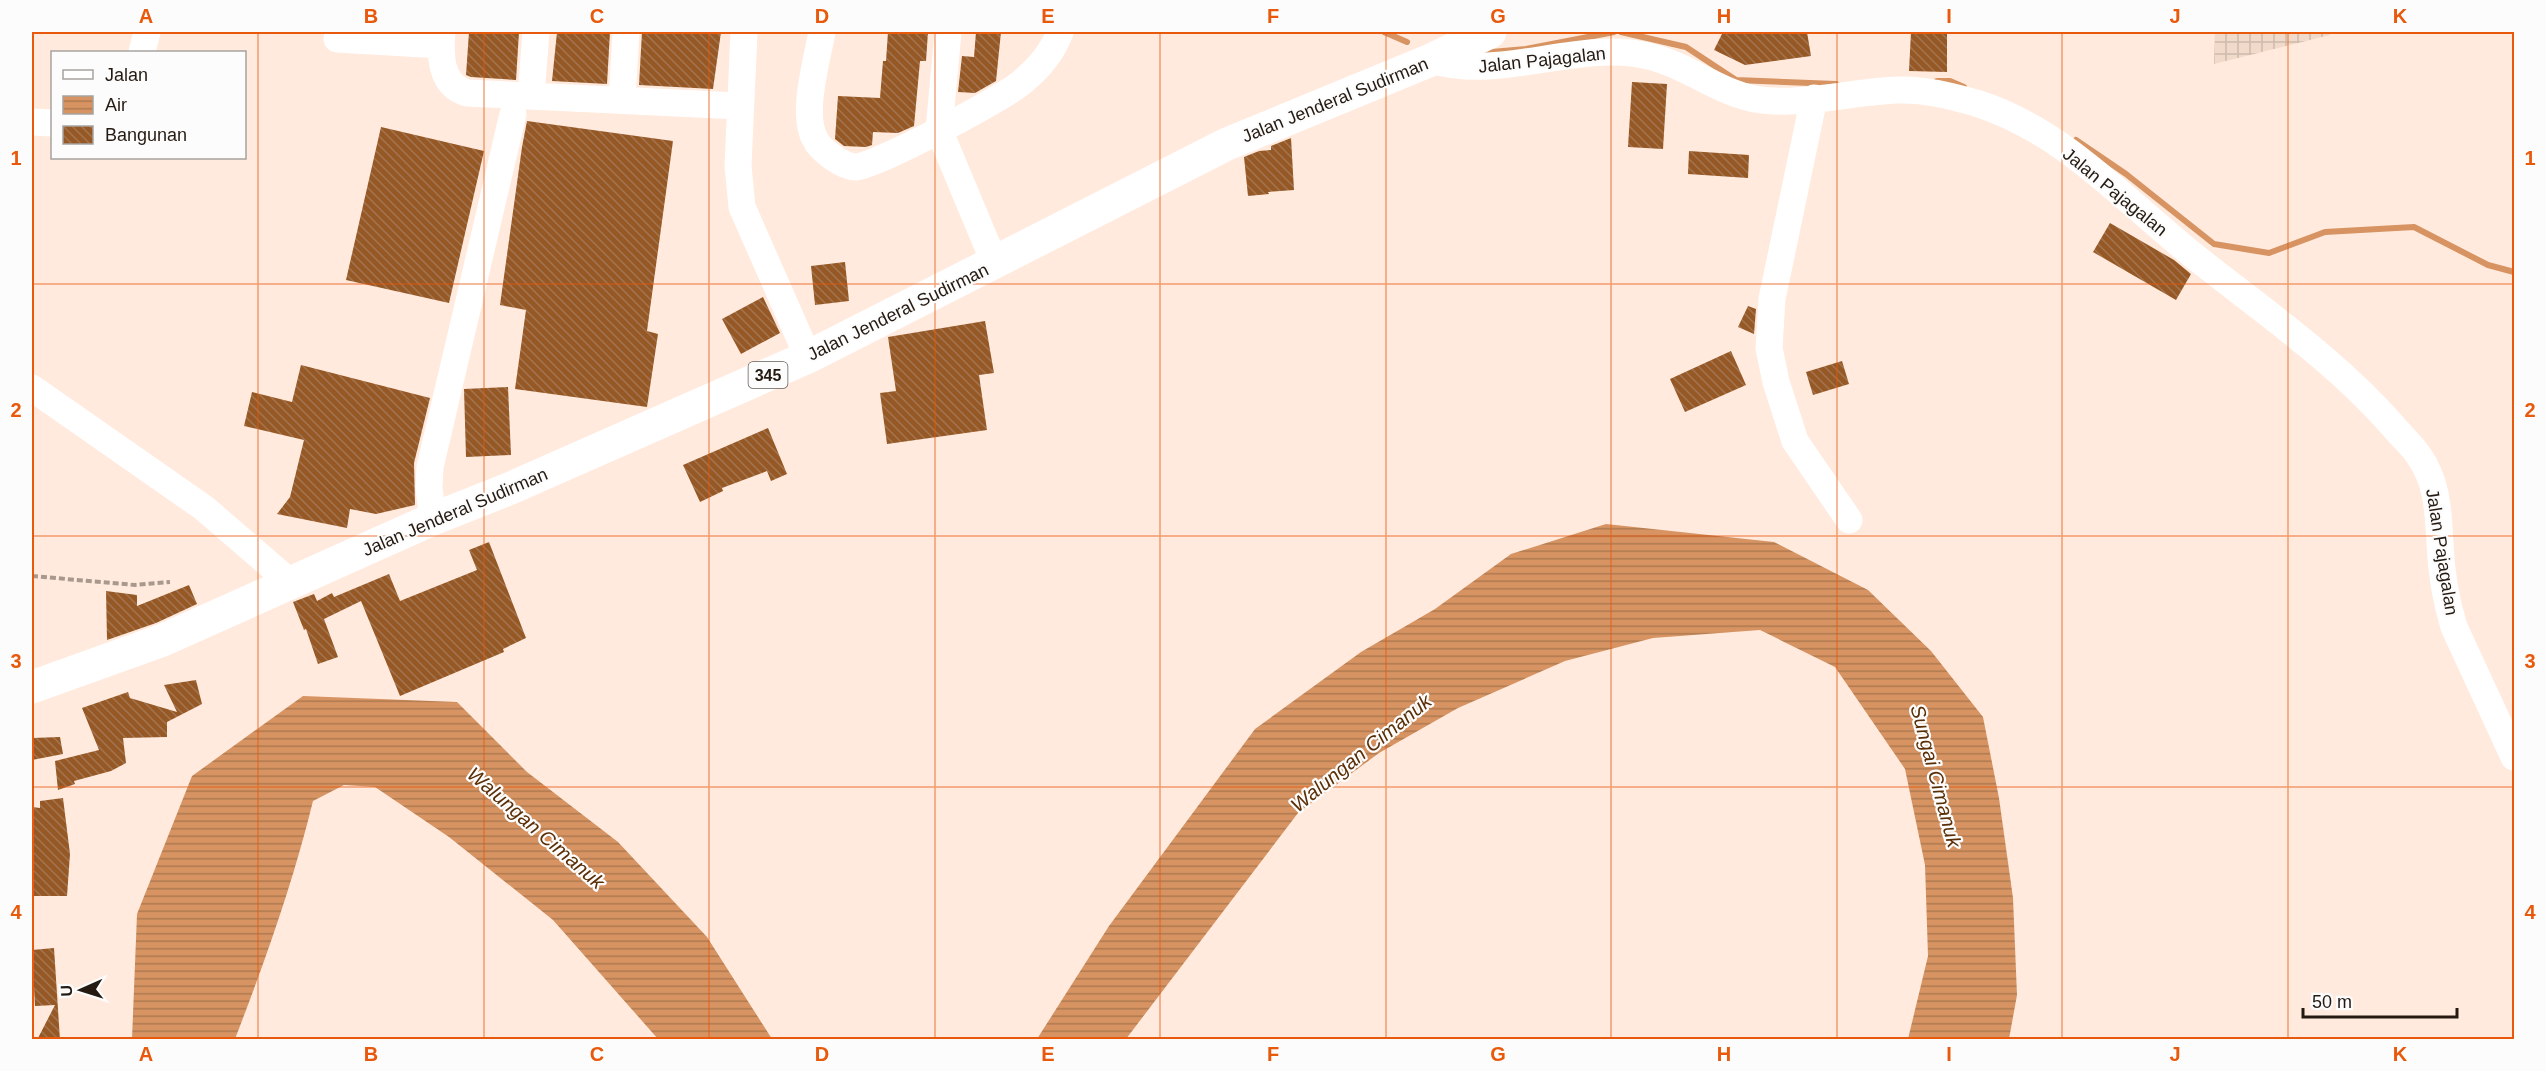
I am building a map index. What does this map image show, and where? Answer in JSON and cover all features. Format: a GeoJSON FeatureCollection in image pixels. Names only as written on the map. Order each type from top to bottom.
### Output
{"type":"FeatureCollection","features":[{"type":"Feature","properties":{"kind":"main road","name":"Jalan Jenderal Sudirman"},"geometry":{"type":"LineString","coordinates":[[32,687],[163,640],[433,519],[511,488],[808,357],[995,264],[1227,144],[1431,60],[1490,32]]}},
{"type":"Feature","properties":{"kind":"street"},"geometry":{"type":"LineString","coordinates":[[142,51],[147,32]]}},
{"type":"Feature","properties":{"kind":"street"},"geometry":{"type":"LineString","coordinates":[[433,519],[429,488],[430,467],[522,105],[536,32]]}},
{"type":"Feature","properties":{"kind":"street"},"geometry":{"type":"LineString","coordinates":[[622,99],[626,32]]}},
{"type":"Feature","properties":{"kind":"street"},"geometry":{"type":"LineString","coordinates":[[744,32],[738,166],[742,207],[808,357]]}},
{"type":"Feature","properties":{"kind":"street"},"geometry":{"type":"LineString","coordinates":[[822,32],[809,117],[816,142],[835,158],[854,167],[869,164],[939,130],[1021,83],[1051,50],[1060,32]]}},
{"type":"Feature","properties":{"kind":"street"},"geometry":{"type":"LineString","coordinates":[[948,32],[939,130],[995,264]]}},
{"type":"Feature","properties":{"kind":"street"},"geometry":{"type":"LineString","coordinates":[[337,39],[441,38],[445,74],[455,89],[522,105],[622,99],[739,106]]}},
{"type":"Feature","properties":{"kind":"street","name":"Jalan Pajagalan"},"geometry":{"type":"LineString","coordinates":[[1431,60],[1452,67],[1474,67],[1502,66],[1593,53],[1652,57],[1735,93],[1755,99],[1776,101],[1900,89],[1979,104],[2038,131],[2111,184],[2148,219],[2221,278],[2274,316],[2344,375],[2419,456],[2431,478],[2437,497],[2448,607],[2454,627],[2514,757]]}},
{"type":"Feature","properties":{"kind":"street"},"geometry":{"type":"LineString","coordinates":[[1814,98],[1772,299],[1769,348],[1776,382],[1795,441],[1849,520]]}},
{"type":"Feature","properties":{"kind":"street"},"geometry":{"type":"LineString","coordinates":[[32,123],[51,123]]}},
{"type":"Feature","properties":{"kind":"street"},"geometry":{"type":"LineString","coordinates":[[32,388],[204,508],[291,583]]}},
{"type":"Feature","properties":{"kind":"path"},"geometry":{"type":"LineString","coordinates":[[32,576],[135,585],[170,582]]}},
{"type":"Feature","properties":{"kind":"shaded area"},"geometry":{"type":"Polygon","coordinates":[[[2215,32],[2330,32],[2330,35],[2214,64],[2215,32]]]}},
{"type":"Feature","properties":{"kind":"water"},"geometry":{"type":"Polygon","coordinates":[[[1606,524],[1774,542],[1868,590],[1931,651],[1983,717],[1999,798],[2013,898],[2017,995],[2009,1039],[1908,1039],[1928,956],[1925,865],[1905,769],[1835,667],[1760,630],[1653,638],[1565,661],[1458,708],[1379,753],[1298,813],[1126,1039],[1037,1039],[1109,926],[1255,729],[1361,652],[1435,609],[1511,554],[1606,524]]]}},
{"type":"Feature","properties":{"kind":"water","name":"Walungan Cimanuk"},"geometry":{"type":"Polygon","coordinates":[[[303,696],[457,702],[527,772],[618,842],[707,937],[772,1039],[658,1039],[553,920],[449,837],[375,787],[344,785],[313,801],[278,922],[235,1039],[132,1039],[137,914],[192,776],[303,696]]]}},
{"type":"Feature","properties":{"kind":"building"},"geometry":{"type":"Polygon","coordinates":[[[469,32],[519,32],[516,80],[466,75],[469,32]]]}},
{"type":"Feature","properties":{"kind":"building"},"geometry":{"type":"Polygon","coordinates":[[[557,32],[610,32],[607,84],[552,81],[557,32]]]}},
{"type":"Feature","properties":{"kind":"building"},"geometry":{"type":"Polygon","coordinates":[[[642,32],[721,32],[713,89],[639,85],[642,32]]]}},
{"type":"Feature","properties":{"kind":"building"},"geometry":{"type":"Polygon","coordinates":[[[888,32],[928,32],[926,61],[920,61],[914,126],[898,133],[873,132],[872,145],[866,147],[844,146],[835,139],[838,96],[880,98],[888,32]]]}},
{"type":"Feature","properties":{"kind":"building"},"geometry":{"type":"Polygon","coordinates":[[[976,32],[1001,32],[996,81],[975,93],[958,92],[962,56],[974,57],[976,32]]]}},
{"type":"Feature","properties":{"kind":"building"},"geometry":{"type":"Polygon","coordinates":[[[1723,32],[1807,32],[1811,56],[1745,65],[1714,50],[1723,32]]]}},
{"type":"Feature","properties":{"kind":"building"},"geometry":{"type":"Polygon","coordinates":[[[1911,32],[1947,32],[1947,72],[1909,71],[1911,32]]]}},
{"type":"Feature","properties":{"kind":"building"},"geometry":{"type":"Polygon","coordinates":[[[1632,82],[1667,84],[1663,149],[1628,147],[1632,82]]]}},
{"type":"Feature","properties":{"kind":"building"},"geometry":{"type":"Polygon","coordinates":[[[527,121],[673,141],[647,331],[658,334],[647,407],[515,389],[526,310],[500,305],[527,121]]]}},
{"type":"Feature","properties":{"kind":"building"},"geometry":{"type":"Polygon","coordinates":[[[381,127],[484,151],[449,303],[346,280],[381,127]]]}},
{"type":"Feature","properties":{"kind":"building"},"geometry":{"type":"Polygon","coordinates":[[[1291,138],[1294,190],[1248,196],[1244,157],[1259,151],[1271,150],[1271,146],[1291,138]]]}},
{"type":"Feature","properties":{"kind":"building"},"geometry":{"type":"Polygon","coordinates":[[[1689,151],[1749,155],[1748,178],[1688,174],[1689,151]]]}},
{"type":"Feature","properties":{"kind":"building"},"geometry":{"type":"Polygon","coordinates":[[[2110,223],[2174,260],[2191,274],[2176,300],[2093,252],[2110,223]]]}},
{"type":"Feature","properties":{"kind":"building"},"geometry":{"type":"Polygon","coordinates":[[[845,262],[849,301],[815,305],[811,266],[845,262]]]}},
{"type":"Feature","properties":{"kind":"building"},"geometry":{"type":"Polygon","coordinates":[[[763,297],[780,333],[741,354],[722,319],[763,297]]]}},
{"type":"Feature","properties":{"kind":"building"},"geometry":{"type":"Polygon","coordinates":[[[1748,306],[1756,309],[1754,334],[1738,327],[1748,306]]]}},
{"type":"Feature","properties":{"kind":"building"},"geometry":{"type":"Polygon","coordinates":[[[985,321],[994,373],[979,375],[987,430],[887,444],[880,393],[896,391],[888,337],[985,321]]]}},
{"type":"Feature","properties":{"kind":"building"},"geometry":{"type":"Polygon","coordinates":[[[1731,351],[1746,385],[1685,412],[1670,379],[1731,351]]]}},
{"type":"Feature","properties":{"kind":"building"},"geometry":{"type":"Polygon","coordinates":[[[1842,361],[1849,384],[1813,395],[1806,372],[1842,361]]]}},
{"type":"Feature","properties":{"kind":"building"},"geometry":{"type":"Polygon","coordinates":[[[301,365],[430,398],[414,463],[415,505],[376,514],[350,509],[347,528],[277,514],[290,497],[304,440],[244,426],[252,392],[292,402],[301,365]]]}},
{"type":"Feature","properties":{"kind":"building"},"geometry":{"type":"Polygon","coordinates":[[[508,387],[511,455],[466,457],[464,389],[508,387]]]}},
{"type":"Feature","properties":{"kind":"building"},"geometry":{"type":"Polygon","coordinates":[[[768,428],[787,474],[771,481],[767,471],[722,488],[723,491],[700,502],[683,465],[768,428]]]}},
{"type":"Feature","properties":{"kind":"building"},"geometry":{"type":"Polygon","coordinates":[[[489,542],[526,638],[503,649],[504,652],[400,696],[361,601],[324,619],[338,657],[318,664],[306,629],[304,630],[293,602],[314,594],[317,601],[332,593],[334,597],[389,574],[400,601],[477,570],[469,550],[489,542]]]}},
{"type":"Feature","properties":{"kind":"building"},"geometry":{"type":"Polygon","coordinates":[[[189,585],[197,604],[156,623],[107,640],[106,591],[137,595],[137,606],[189,585]]]}},
{"type":"Feature","properties":{"kind":"building"},"geometry":{"type":"Polygon","coordinates":[[[196,680],[202,704],[167,722],[167,737],[123,738],[126,763],[111,771],[74,781],[75,784],[58,790],[55,761],[99,750],[82,708],[128,692],[130,698],[177,712],[164,685],[196,680]]]}},
{"type":"Feature","properties":{"kind":"building"},"geometry":{"type":"Polygon","coordinates":[[[60,737],[63,754],[32,760],[32,738],[60,737]]]}},
{"type":"Feature","properties":{"kind":"building"},"geometry":{"type":"Polygon","coordinates":[[[63,798],[70,854],[67,896],[32,896],[32,807],[40,808],[40,801],[63,798]]]}},
{"type":"Feature","properties":{"kind":"building"},"geometry":{"type":"Polygon","coordinates":[[[54,948],[60,1040],[37,1040],[55,1005],[35,1006],[32,950],[54,948]]]}},
{"type":"Feature","properties":{"kind":"waterway"},"geometry":{"type":"LineString","coordinates":[[1384,32],[1407,42]]}},
{"type":"Feature","properties":{"kind":"waterway"},"geometry":{"type":"LineString","coordinates":[[1480,53],[1526,49],[1614,32]]}},
{"type":"Feature","properties":{"kind":"waterway"},"geometry":{"type":"LineString","coordinates":[[1621,32],[1686,47],[1736,80],[1836,84]]}},
{"type":"Feature","properties":{"kind":"waterway"},"geometry":{"type":"LineString","coordinates":[[1937,81],[1950,81],[1964,87]]}},
{"type":"Feature","properties":{"kind":"waterway"},"geometry":{"type":"LineString","coordinates":[[2076,140],[2126,174],[2214,244],[2269,253],[2325,232],[2414,227],[2488,265],[2514,272]]}},
{"type":"Feature","properties":{"kind":"water label","name":"Sungai Cimanuk"},"geometry":{"type":"Point","coordinates":[1936,776]}}]}
